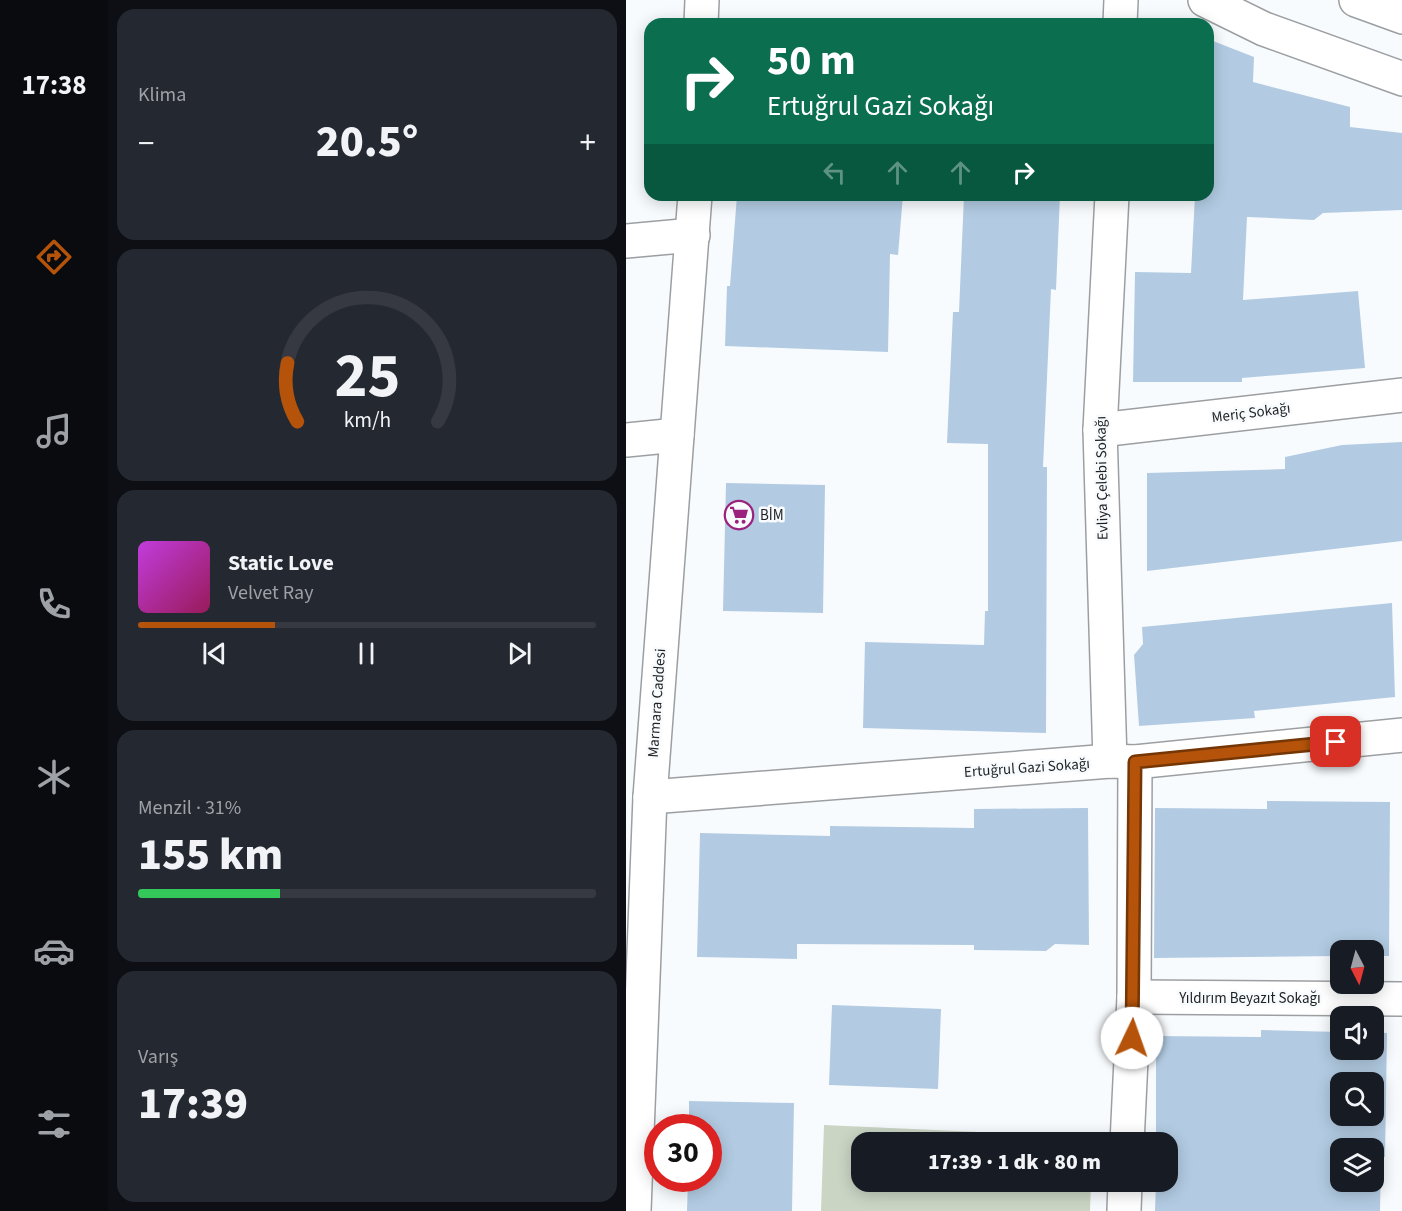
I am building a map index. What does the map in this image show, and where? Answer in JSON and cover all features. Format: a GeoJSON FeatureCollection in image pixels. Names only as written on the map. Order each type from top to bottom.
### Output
{"type":"FeatureCollection","features":[{"type":"Feature","properties":{"kind":"street"},"geometry":{"type":"LineString","coordinates":[[701,18],[702,0]]}},
{"type":"Feature","properties":{"kind":"street"},"geometry":{"type":"LineString","coordinates":[[1120,18],[1121,0]]}},
{"type":"Feature","properties":{"kind":"street"},"geometry":{"type":"LineString","coordinates":[[1205,0],[1264,29],[1403,79]]}},
{"type":"Feature","properties":{"kind":"street"},"geometry":{"type":"LineString","coordinates":[[1356,0],[1403,17]]}},
{"type":"Feature","properties":{"kind":"street","name":"Marmara Caddesi"},"geometry":{"type":"LineString","coordinates":[[634,1211],[635,975],[695,201]]}},
{"type":"Feature","properties":{"kind":"street","name":"Evliya Çelebi Sokağı"},"geometry":{"type":"LineString","coordinates":[[1112,201],[1100,430],[1123,762],[1134,997],[1128,1132]]}},
{"type":"Feature","properties":{"kind":"street"},"geometry":{"type":"LineString","coordinates":[[626,241],[693,235]]}},
{"type":"Feature","properties":{"kind":"street","name":"Meriç Sokağı"},"geometry":{"type":"LineString","coordinates":[[1100,430],[1403,395]]}},
{"type":"Feature","properties":{"kind":"street"},"geometry":{"type":"LineString","coordinates":[[626,440],[677,435]]}},
{"type":"Feature","properties":{"kind":"street","name":"Ertuğrul Gazi Sokağı"},"geometry":{"type":"LineString","coordinates":[[650,797],[1123,762],[1403,735]]}},
{"type":"Feature","properties":{"kind":"street","name":"Yıldırım Beyazıt Sokağı"},"geometry":{"type":"LineString","coordinates":[[1134,997],[1403,999]]}},
{"type":"Feature","properties":{"kind":"street"},"geometry":{"type":"LineString","coordinates":[[1124,1211],[1125,1192]]}},
{"type":"Feature","properties":{"kind":"green space"},"geometry":{"type":"Polygon","coordinates":[[[824,1125],[981,1132],[851,1132],[851,1192],[1091,1192],[1090,1211],[821,1211],[824,1125]]]}},
{"type":"Feature","properties":{"kind":"building"},"geometry":{"type":"Polygon","coordinates":[[[1214,41],[1254,57],[1253,82],[1350,107],[1350,127],[1403,133],[1403,210],[1323,213],[1314,220],[1247,217],[1243,300],[1358,291],[1365,368],[1242,378],[1242,382],[1133,382],[1135,272],[1191,273],[1195,201],[1214,201],[1214,41]]]}},
{"type":"Feature","properties":{"kind":"building"},"geometry":{"type":"Polygon","coordinates":[[[737,201],[902,201],[898,255],[890,254],[888,352],[725,346],[727,286],[730,286],[737,201]]]}},
{"type":"Feature","properties":{"kind":"building"},"geometry":{"type":"Polygon","coordinates":[[[964,201],[1060,201],[1056,290],[1051,289],[1043,467],[1047,467],[1046,733],[863,728],[865,642],[984,645],[985,611],[988,611],[988,444],[947,443],[953,312],[959,312],[964,201]]]}},
{"type":"Feature","properties":{"kind":"building"},"geometry":{"type":"Polygon","coordinates":[[[1403,442],[1403,541],[1147,571],[1147,473],[1285,469],[1285,457],[1342,445],[1403,442]]]}},
{"type":"Feature","properties":{"kind":"building"},"geometry":{"type":"Polygon","coordinates":[[[726,483],[825,485],[823,613],[723,611],[726,483]]]}},
{"type":"Feature","properties":{"kind":"building"},"geometry":{"type":"Polygon","coordinates":[[[1392,603],[1395,697],[1254,711],[1255,718],[1139,726],[1134,655],[1143,644],[1142,627],[1392,603]]]}},
{"type":"Feature","properties":{"kind":"building"},"geometry":{"type":"Polygon","coordinates":[[[1267,801],[1390,802],[1389,956],[1384,956],[1384,940],[1330,940],[1330,956],[1154,958],[1155,808],[1267,809],[1267,801]]]}},
{"type":"Feature","properties":{"kind":"building"},"geometry":{"type":"Polygon","coordinates":[[[1088,808],[1089,945],[1055,944],[1046,951],[974,950],[974,945],[797,944],[797,959],[697,957],[700,833],[830,836],[830,826],[974,828],[974,809],[1088,808]]]}},
{"type":"Feature","properties":{"kind":"building"},"geometry":{"type":"Polygon","coordinates":[[[832,1005],[941,1009],[938,1089],[829,1085],[832,1005]]]}},
{"type":"Feature","properties":{"kind":"building"},"geometry":{"type":"Polygon","coordinates":[[[1261,1030],[1330,1032],[1330,1060],[1384,1060],[1384,1033],[1387,1033],[1385,1157],[1384,1138],[1330,1138],[1330,1192],[1380,1192],[1380,1211],[1155,1211],[1156,1192],[1178,1192],[1178,1132],[1156,1132],[1156,1036],[1261,1037],[1261,1030]]]}},
{"type":"Feature","properties":{"kind":"building"},"geometry":{"type":"Polygon","coordinates":[[[689,1101],[794,1103],[792,1211],[687,1211],[688,1192],[722,1192],[722,1114],[689,1114],[689,1101]]]}},
{"type":"Feature","properties":{"kind":"place","name":"BİM"},"geometry":{"type":"Point","coordinates":[739,515]}},
{"type":"Feature","properties":{"kind":"route"},"geometry":{"type":"LineString","coordinates":[[1132,1038],[1135,762],[1336,742]]}}]}
